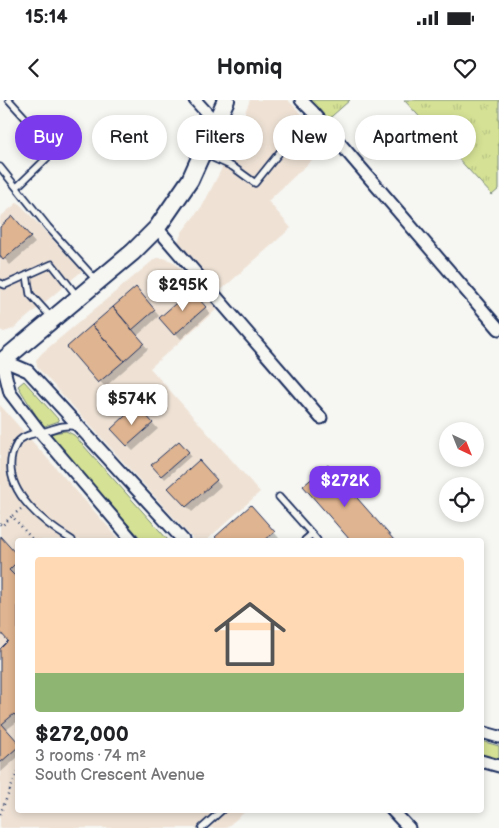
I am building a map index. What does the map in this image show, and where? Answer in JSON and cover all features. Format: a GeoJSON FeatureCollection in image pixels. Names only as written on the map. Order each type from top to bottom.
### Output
{"type":"FeatureCollection","features":[{"type":"Feature","properties":{"kind":"main road"},"geometry":{"type":"LineString","coordinates":[[219,115],[226,100]]}},
{"type":"Feature","properties":{"kind":"main road"},"geometry":{"type":"LineString","coordinates":[[1,361],[133,252],[157,228],[190,180],[199,160]]}},
{"type":"Feature","properties":{"kind":"street"},"geometry":{"type":"LineString","coordinates":[[195,100],[209,115]]}},
{"type":"Feature","properties":{"kind":"street"},"geometry":{"type":"LineString","coordinates":[[301,100],[499,330]]}},
{"type":"Feature","properties":{"kind":"street"},"geometry":{"type":"LineString","coordinates":[[157,228],[322,418]]}},
{"type":"Feature","properties":{"kind":"street"},"geometry":{"type":"LineString","coordinates":[[1,361],[28,371],[181,538]]}},
{"type":"Feature","properties":{"kind":"street"},"geometry":{"type":"LineString","coordinates":[[1,361],[10,393],[40,432],[130,538]]}},
{"type":"Feature","properties":{"kind":"street"},"geometry":{"type":"LineString","coordinates":[[484,733],[499,737]]}},
{"type":"Feature","properties":{"kind":"street"},"geometry":{"type":"LineString","coordinates":[[484,762],[499,766]]}},
{"type":"Feature","properties":{"kind":"street"},"geometry":{"type":"LineString","coordinates":[[395,813],[408,828]]}},
{"type":"Feature","properties":{"kind":"lane"},"geometry":{"type":"LineString","coordinates":[[9,100],[39,133],[51,154],[17,187]]}},
{"type":"Feature","properties":{"kind":"lane"},"geometry":{"type":"LineString","coordinates":[[218,160],[234,167],[254,183],[273,160]]}},
{"type":"Feature","properties":{"kind":"lane"},"geometry":{"type":"LineString","coordinates":[[0,167],[48,227],[97,282]]}},
{"type":"Feature","properties":{"kind":"lane"},"geometry":{"type":"LineString","coordinates":[[0,283],[5,285],[52,264],[78,298]]}},
{"type":"Feature","properties":{"kind":"lane"},"geometry":{"type":"LineString","coordinates":[[27,275],[30,294],[52,319]]}},
{"type":"Feature","properties":{"kind":"lane"},"geometry":{"type":"LineString","coordinates":[[69,538],[43,519],[24,499],[13,481],[10,468],[11,460],[16,445],[22,438],[72,425],[83,430]]}},
{"type":"Feature","properties":{"kind":"lane"},"geometry":{"type":"LineString","coordinates":[[279,497],[315,538]]}},
{"type":"Feature","properties":{"kind":"lane"},"geometry":{"type":"LineString","coordinates":[[307,538],[312,534]]}},
{"type":"Feature","properties":{"kind":"lane"},"geometry":{"type":"LineString","coordinates":[[202,828],[219,813]]}},
{"type":"Feature","properties":{"kind":"path"},"geometry":{"type":"LineString","coordinates":[[1,526],[21,509]]}},
{"type":"Feature","properties":{"kind":"path"},"geometry":{"type":"LineString","coordinates":[[12,516],[31,538]]}},
{"type":"Feature","properties":{"kind":"path"},"geometry":{"type":"LineString","coordinates":[[0,814],[15,778]]}},
{"type":"Feature","properties":{"kind":"shaded area"},"geometry":{"type":"Polygon","coordinates":[[[250,100],[288,100],[303,115],[273,115],[273,160],[312,160],[268,201],[291,228],[220,291],[178,242],[182,232],[203,205],[226,160],[263,160],[263,115],[244,115],[250,100]]]}},
{"type":"Feature","properties":{"kind":"shaded area"},"geometry":{"type":"Polygon","coordinates":[[[18,202],[82,271],[13,329],[4,332],[0,330],[0,217],[18,202]]]}},
{"type":"Feature","properties":{"kind":"shaded area"},"geometry":{"type":"Polygon","coordinates":[[[156,258],[164,258],[174,262],[217,309],[150,368],[260,492],[209,538],[192,538],[37,367],[36,360],[156,258]]]}},
{"type":"Feature","properties":{"kind":"shaded area"},"geometry":{"type":"Polygon","coordinates":[[[0,405],[118,538],[15,538],[15,813],[244,813],[226,828],[0,828],[0,405]]]}},
{"type":"Feature","properties":{"kind":"green space"},"geometry":{"type":"Polygon","coordinates":[[[298,100],[350,100],[333,115],[314,115],[298,100]]]}},
{"type":"Feature","properties":{"kind":"green space"},"geometry":{"type":"Polygon","coordinates":[[[404,100],[499,100],[499,189],[492,195],[460,160],[476,160],[476,115],[418,115],[404,100]]]}},
{"type":"Feature","properties":{"kind":"green space"},"geometry":{"type":"Polygon","coordinates":[[[24,381],[59,421],[45,426],[42,425],[18,386],[24,381]]]}},
{"type":"Feature","properties":{"kind":"green space"},"geometry":{"type":"Polygon","coordinates":[[[66,431],[74,435],[166,538],[140,538],[50,436],[53,433],[66,431]]]}},
{"type":"Feature","properties":{"kind":"green space"},"geometry":{"type":"Polygon","coordinates":[[[484,742],[499,746],[499,760],[484,757],[484,742]]]}},
{"type":"Feature","properties":{"kind":"building"},"geometry":{"type":"Polygon","coordinates":[[[13,216],[31,237],[3,260],[0,256],[0,227],[13,216]]]}},
{"type":"Feature","properties":{"kind":"building"},"geometry":{"type":"Polygon","coordinates":[[[136,287],[155,310],[132,330],[113,307],[136,287]]]}},
{"type":"Feature","properties":{"kind":"building"},"geometry":{"type":"Polygon","coordinates":[[[191,290],[206,307],[174,335],[159,318],[191,290]]]}},
{"type":"Feature","properties":{"kind":"building"},"geometry":{"type":"Polygon","coordinates":[[[113,307],[144,343],[124,361],[92,325],[113,307]]]}},
{"type":"Feature","properties":{"kind":"building"},"geometry":{"type":"Polygon","coordinates":[[[92,325],[124,361],[98,383],[67,347],[92,325]]]}},
{"type":"Feature","properties":{"kind":"building"},"geometry":{"type":"Polygon","coordinates":[[[137,405],[153,423],[127,446],[111,429],[137,405]]]}},
{"type":"Feature","properties":{"kind":"building"},"geometry":{"type":"Polygon","coordinates":[[[179,441],[189,452],[161,476],[151,465],[179,441]]]}},
{"type":"Feature","properties":{"kind":"building"},"geometry":{"type":"Polygon","coordinates":[[[199,460],[217,480],[186,507],[168,488],[199,460]]]}},
{"type":"Feature","properties":{"kind":"building"},"geometry":{"type":"Polygon","coordinates":[[[328,465],[392,538],[348,538],[303,486],[328,465]]]}},
{"type":"Feature","properties":{"kind":"building"},"geometry":{"type":"Polygon","coordinates":[[[251,505],[275,532],[268,538],[215,537],[251,505]]]}},
{"type":"Feature","properties":{"kind":"building"},"geometry":{"type":"Polygon","coordinates":[[[0,536],[15,553],[15,564],[9,570],[15,576],[15,715],[2,724],[15,739],[15,750],[0,763],[0,649],[8,641],[0,632],[0,536]]]}}]}
